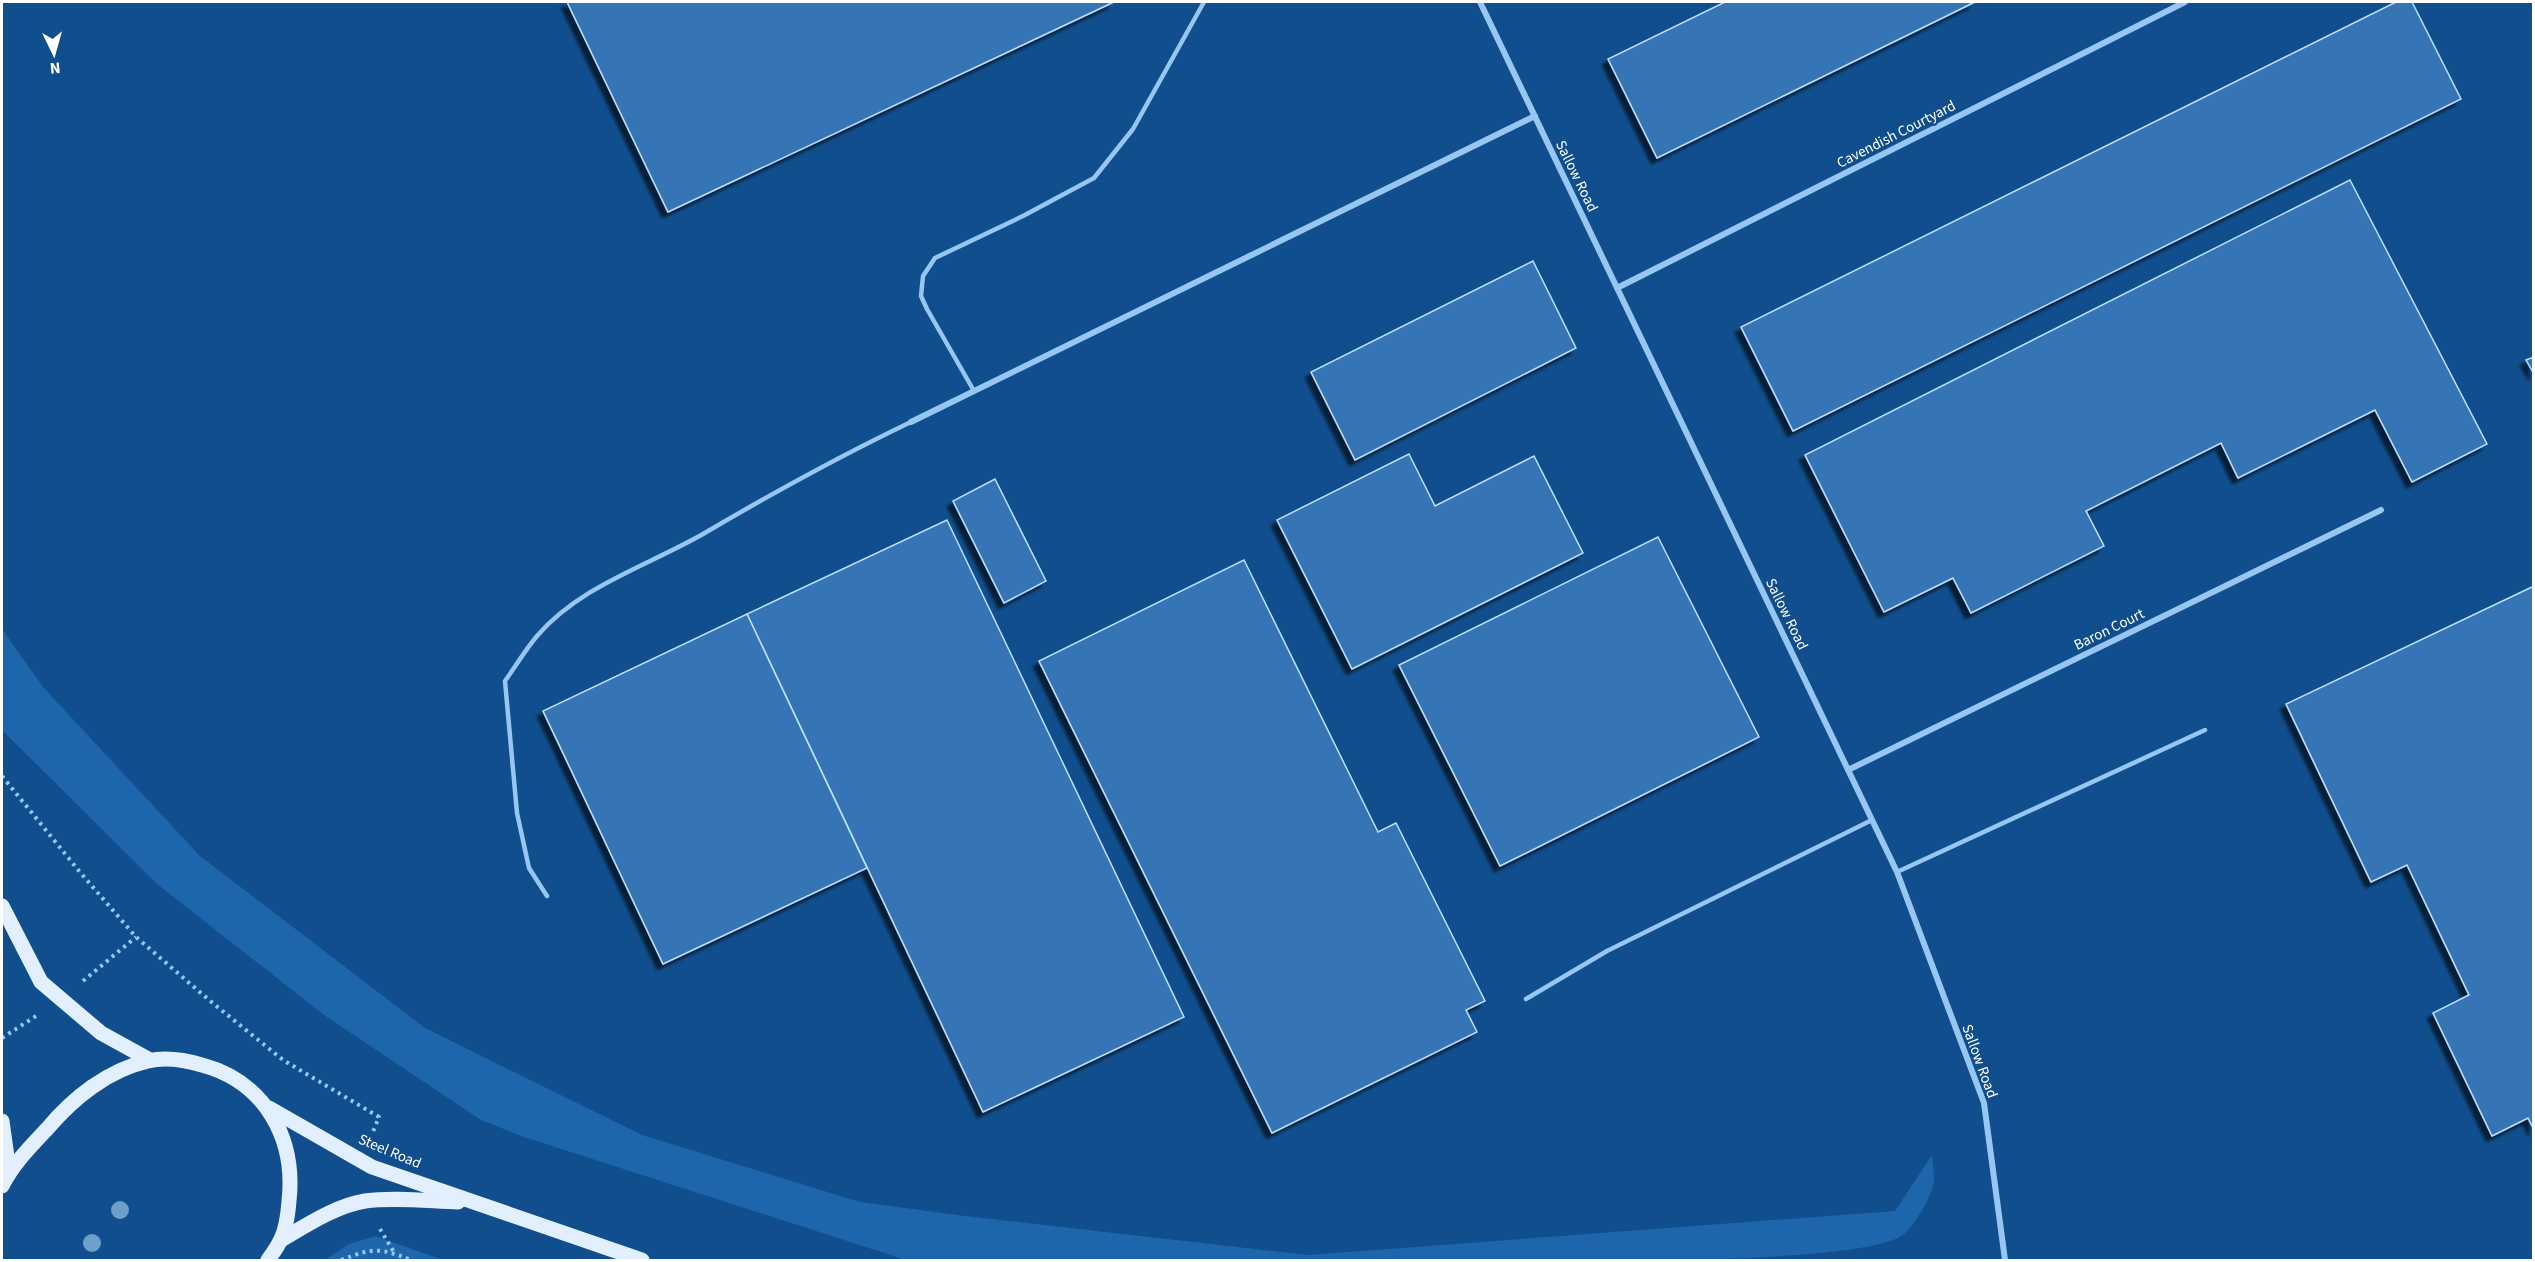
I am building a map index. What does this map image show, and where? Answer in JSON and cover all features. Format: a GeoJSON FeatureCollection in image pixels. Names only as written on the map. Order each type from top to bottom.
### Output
{"type":"FeatureCollection","features":[{"type":"Feature","properties":{"kind":"main road"},"geometry":{"type":"LineString","coordinates":[[2,906],[41,982],[101,1033],[150,1060]]}},
{"type":"Feature","properties":{"kind":"main road"},"geometry":{"type":"LineString","coordinates":[[2,1186],[9,1171],[59,1115],[98,1082],[123,1069],[150,1060],[185,1060],[219,1069],[244,1084],[266,1106],[279,1128],[288,1151],[291,1171],[288,1215],[281,1240],[267,1260]]}},
{"type":"Feature","properties":{"kind":"main road","name":"Steel Road"},"geometry":{"type":"LineString","coordinates":[[266,1106],[360,1160],[473,1203],[642,1260]]}},
{"type":"Feature","properties":{"kind":"main road"},"geometry":{"type":"LineString","coordinates":[[2,1121],[9,1171]]}},
{"type":"Feature","properties":{"kind":"main road","name":"Steel Road"},"geometry":{"type":"LineString","coordinates":[[281,1240],[320,1217],[364,1201],[473,1203]]}},
{"type":"Feature","properties":{"kind":"street","name":"Sallow Road"},"geometry":{"type":"LineString","coordinates":[[1480,2],[1897,872],[1984,1103],[2005,1260]]}},
{"type":"Feature","properties":{"kind":"street","name":"Cavendish Courtyard"},"geometry":{"type":"LineString","coordinates":[[1617,288],[2185,2]]}},
{"type":"Feature","properties":{"kind":"street"},"geometry":{"type":"LineString","coordinates":[[911,422],[1535,116]]}},
{"type":"Feature","properties":{"kind":"street","name":"Baron Court"},"geometry":{"type":"LineString","coordinates":[[1848,770],[2381,510]]}},
{"type":"Feature","properties":{"kind":"lane"},"geometry":{"type":"LineString","coordinates":[[974,391],[921,296],[923,276],[935,258],[1095,178],[1133,129],[1204,2]]}},
{"type":"Feature","properties":{"kind":"lane"},"geometry":{"type":"LineString","coordinates":[[547,896],[529,868],[517,813],[505,681],[537,635],[571,605],[634,567],[700,536],[781,488],[911,422]]}},
{"type":"Feature","properties":{"kind":"lane"},"geometry":{"type":"LineString","coordinates":[[1897,872],[2205,730]]}},
{"type":"Feature","properties":{"kind":"lane"},"geometry":{"type":"LineString","coordinates":[[1526,999],[1606,951],[1872,820]]}},
{"type":"Feature","properties":{"kind":"path"},"geometry":{"type":"LineString","coordinates":[[2,776],[136,937],[283,1060],[379,1117],[360,1160]]}},
{"type":"Feature","properties":{"kind":"path"},"geometry":{"type":"LineString","coordinates":[[364,1201],[395,1254]]}},
{"type":"Feature","properties":{"kind":"path"},"geometry":{"type":"LineString","coordinates":[[340,1260],[370,1250],[395,1254],[411,1260]]}},
{"type":"Feature","properties":{"kind":"shaded area"},"geometry":{"type":"Polygon","coordinates":[[[2,629],[43,687],[200,856],[425,1028],[642,1135],[860,1202],[1308,1255],[1895,1211],[1932,1155],[1933,1187],[1921,1212],[1904,1234],[1889,1241],[1864,1247],[1798,1255],[1681,1260],[906,1260],[521,1136],[481,1120],[324,1015],[157,884],[2,730],[2,629]]]}},
{"type":"Feature","properties":{"kind":"shaded area"},"geometry":{"type":"Polygon","coordinates":[[[375,1236],[443,1260],[325,1260],[349,1244],[375,1236]]]}},
{"type":"Feature","properties":{"kind":"building"},"geometry":{"type":"Polygon","coordinates":[[[567,2],[1114,2],[668,212],[567,2]]]}},
{"type":"Feature","properties":{"kind":"building"},"geometry":{"type":"Polygon","coordinates":[[[1725,2],[1975,2],[1657,158],[1608,59],[1725,2]]]}},
{"type":"Feature","properties":{"kind":"building"},"geometry":{"type":"Polygon","coordinates":[[[2396,2],[2412,2],[2461,99],[1793,431],[1741,327],[2396,2]]]}},
{"type":"Feature","properties":{"kind":"building"},"geometry":{"type":"Polygon","coordinates":[[[2350,180],[2487,444],[2412,482],[2375,410],[2238,478],[2221,443],[2086,511],[2104,546],[1971,613],[1953,578],[1884,612],[1805,455],[2350,180]]]}},
{"type":"Feature","properties":{"kind":"building"},"geometry":{"type":"Polygon","coordinates":[[[1533,261],[1576,348],[1355,460],[1311,372],[1533,261]]]}},
{"type":"Feature","properties":{"kind":"building"},"geometry":{"type":"Polygon","coordinates":[[[2534,357],[2534,374],[2526,360],[2534,357]]]}},
{"type":"Feature","properties":{"kind":"building"},"geometry":{"type":"Polygon","coordinates":[[[1409,454],[1435,506],[1534,456],[1583,553],[1352,669],[1277,520],[1409,454]]]}},
{"type":"Feature","properties":{"kind":"building"},"geometry":{"type":"Polygon","coordinates":[[[995,479],[1046,581],[1004,603],[953,501],[995,479]]]}},
{"type":"Feature","properties":{"kind":"building"},"geometry":{"type":"Polygon","coordinates":[[[947,520],[1184,1017],[983,1112],[747,614],[947,520]]]}},
{"type":"Feature","properties":{"kind":"building"},"geometry":{"type":"Polygon","coordinates":[[[1658,537],[1759,737],[1500,866],[1399,665],[1658,537]]]}},
{"type":"Feature","properties":{"kind":"building"},"geometry":{"type":"Polygon","coordinates":[[[1244,560],[1378,832],[1396,823],[1485,1001],[1466,1010],[1477,1032],[1272,1133],[1039,661],[1244,560]]]}},
{"type":"Feature","properties":{"kind":"building"},"geometry":{"type":"Polygon","coordinates":[[[2534,586],[2534,1130],[2528,1118],[2492,1136],[2433,1013],[2469,995],[2407,865],[2371,882],[2286,704],[2534,586]]]}},
{"type":"Feature","properties":{"kind":"building"},"geometry":{"type":"Polygon","coordinates":[[[747,614],[867,868],[663,964],[543,711],[747,614]]]}}]}
